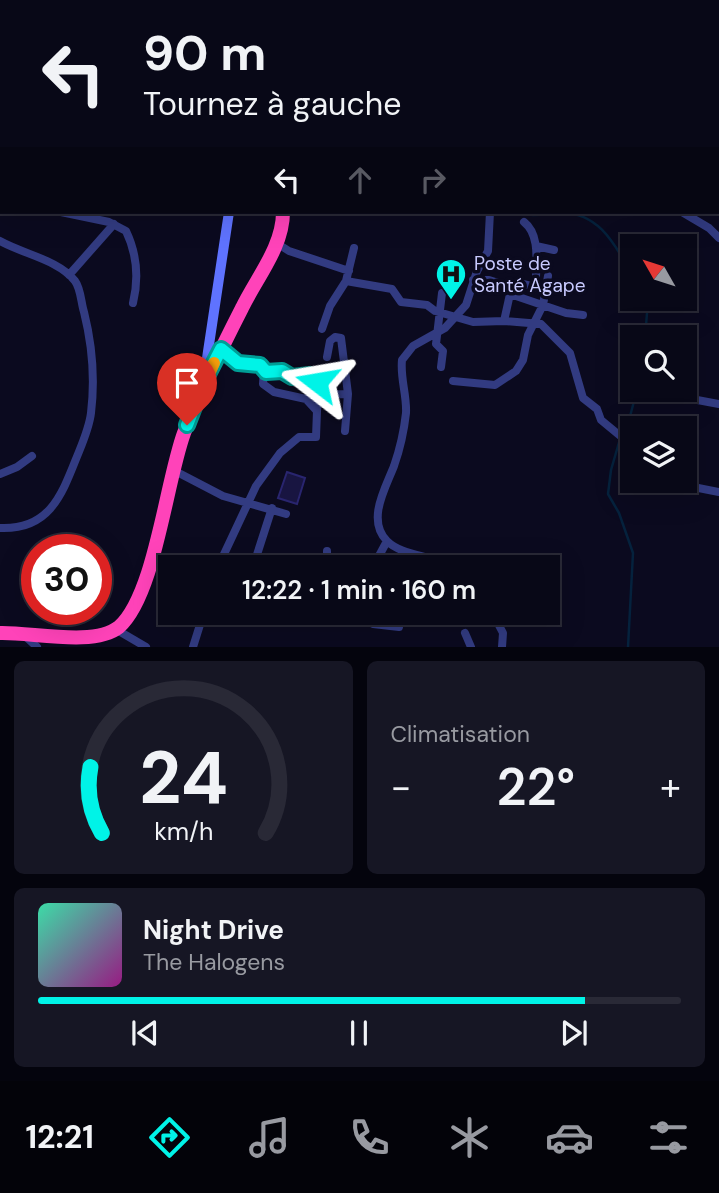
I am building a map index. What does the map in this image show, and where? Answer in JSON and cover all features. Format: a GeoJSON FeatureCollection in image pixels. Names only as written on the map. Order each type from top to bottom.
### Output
{"type":"FeatureCollection","features":[{"type":"Feature","properties":{"kind":"highway"},"geometry":{"type":"LineString","coordinates":[[0,633],[94,640],[117,630],[132,613],[175,471],[180,445],[203,384],[255,281],[278,244],[283,214]]}},
{"type":"Feature","properties":{"kind":"street"},"geometry":{"type":"LineString","coordinates":[[70,214],[114,224],[126,231],[136,260],[133,303]]}},
{"type":"Feature","properties":{"kind":"street"},"geometry":{"type":"LineString","coordinates":[[203,384],[229,214]]}},
{"type":"Feature","properties":{"kind":"street"},"geometry":{"type":"LineString","coordinates":[[420,555],[387,541],[382,533],[379,502],[393,467],[406,414],[402,360],[413,346],[456,318],[466,305],[473,280],[488,251],[490,214]]}},
{"type":"Feature","properties":{"kind":"street"},"geometry":{"type":"LineString","coordinates":[[685,214],[709,228],[719,238]]}},
{"type":"Feature","properties":{"kind":"street"},"geometry":{"type":"LineString","coordinates":[[524,222],[530,227],[536,246],[536,287]]}},
{"type":"Feature","properties":{"kind":"street"},"geometry":{"type":"LineString","coordinates":[[69,275],[114,224]]}},
{"type":"Feature","properties":{"kind":"street"},"geometry":{"type":"LineString","coordinates":[[0,241],[69,275],[77,283],[91,338],[91,414],[86,436],[63,493],[40,518],[25,526],[0,528]]}},
{"type":"Feature","properties":{"kind":"street"},"geometry":{"type":"LineString","coordinates":[[278,244],[289,251],[349,271]]}},
{"type":"Feature","properties":{"kind":"street"},"geometry":{"type":"LineString","coordinates":[[536,246],[554,250]]}},
{"type":"Feature","properties":{"kind":"street"},"geometry":{"type":"LineString","coordinates":[[322,329],[330,306],[346,281],[354,248]]}},
{"type":"Feature","properties":{"kind":"street"},"geometry":{"type":"LineString","coordinates":[[453,381],[495,385],[516,371],[523,360],[526,341],[543,305],[548,276]]}},
{"type":"Feature","properties":{"kind":"street"},"geometry":{"type":"LineString","coordinates":[[473,280],[501,282],[508,286],[510,294],[505,321]]}},
{"type":"Feature","properties":{"kind":"street"},"geometry":{"type":"LineString","coordinates":[[346,281],[392,289],[401,302],[427,305],[456,318],[484,323],[505,321],[533,326],[541,324],[570,353],[583,398],[597,409],[601,420],[620,437]]}},
{"type":"Feature","properties":{"kind":"street"},"geometry":{"type":"LineString","coordinates":[[523,284],[545,290]]}},
{"type":"Feature","properties":{"kind":"street"},"geometry":{"type":"LineString","coordinates":[[441,367],[443,354],[436,344],[436,332],[442,293]]}},
{"type":"Feature","properties":{"kind":"street"},"geometry":{"type":"LineString","coordinates":[[510,294],[566,313],[583,315]]}},
{"type":"Feature","properties":{"kind":"street"},"geometry":{"type":"LineString","coordinates":[[327,357],[329,344],[336,332],[342,339],[347,381],[345,430]]}},
{"type":"Feature","properties":{"kind":"street"},"geometry":{"type":"LineString","coordinates":[[221,349],[238,363],[260,365],[266,372],[265,387],[286,396],[306,399],[317,411]]}},
{"type":"Feature","properties":{"kind":"street"},"geometry":{"type":"LineString","coordinates":[[224,555],[256,486],[290,442],[299,437],[316,437],[318,395],[314,377],[306,374],[292,377],[282,371],[266,372]]}},
{"type":"Feature","properties":{"kind":"street"},"geometry":{"type":"LineString","coordinates":[[336,383],[347,381]]}},
{"type":"Feature","properties":{"kind":"street"},"geometry":{"type":"LineString","coordinates":[[318,395],[348,394]]}},
{"type":"Feature","properties":{"kind":"street"},"geometry":{"type":"LineString","coordinates":[[697,400],[719,404]]}},
{"type":"Feature","properties":{"kind":"street"},"geometry":{"type":"LineString","coordinates":[[0,474],[17,467],[32,456]]}},
{"type":"Feature","properties":{"kind":"street"},"geometry":{"type":"LineString","coordinates":[[175,471],[223,496],[286,514]]}},
{"type":"Feature","properties":{"kind":"street"},"geometry":{"type":"LineString","coordinates":[[697,488],[719,492]]}},
{"type":"Feature","properties":{"kind":"street"},"geometry":{"type":"LineString","coordinates":[[257,555],[272,509]]}},
{"type":"Feature","properties":{"kind":"street"},"geometry":{"type":"LineString","coordinates":[[379,555],[387,541]]}},
{"type":"Feature","properties":{"kind":"street"},"geometry":{"type":"LineString","coordinates":[[193,647],[200,625]]}},
{"type":"Feature","properties":{"kind":"street"},"geometry":{"type":"LineString","coordinates":[[382,625],[399,627]]}},
{"type":"Feature","properties":{"kind":"street"},"geometry":{"type":"LineString","coordinates":[[499,625],[503,633],[502,647]]}},
{"type":"Feature","properties":{"kind":"street"},"geometry":{"type":"LineString","coordinates":[[117,630],[146,647]]}},
{"type":"Feature","properties":{"kind":"street"},"geometry":{"type":"LineString","coordinates":[[21,633],[37,647]]}},
{"type":"Feature","properties":{"kind":"street"},"geometry":{"type":"LineString","coordinates":[[465,633],[471,647]]}},
{"type":"Feature","properties":{"kind":"building"},"geometry":{"type":"Polygon","coordinates":[[[287,472],[305,478],[297,504],[278,498],[287,472]]]}},
{"type":"Feature","properties":{"kind":"waterway"},"geometry":{"type":"LineString","coordinates":[[524,214],[548,214]]}},
{"type":"Feature","properties":{"kind":"waterway"},"geometry":{"type":"LineString","coordinates":[[574,214],[596,224],[620,254]]}},
{"type":"Feature","properties":{"kind":"waterway"},"geometry":{"type":"LineString","coordinates":[[646,325],[647,312]]}},
{"type":"Feature","properties":{"kind":"waterway"},"geometry":{"type":"LineString","coordinates":[[630,416],[634,402]]}},
{"type":"Feature","properties":{"kind":"waterway"},"geometry":{"type":"LineString","coordinates":[[620,439],[611,470],[608,494],[619,513],[633,553],[628,647]]}},
{"type":"Feature","properties":{"kind":"slow traffic"},"geometry":{"type":"LineString","coordinates":[[198,398],[214,363]]}},
{"type":"Feature","properties":{"kind":"place","name":"Poste de Santé Agape"},"geometry":{"type":"Point","coordinates":[451,301]}},
{"type":"Feature","properties":{"kind":"route"},"geometry":{"type":"LineString","coordinates":[[187,425],[203,384],[221,349],[238,363],[260,365],[266,372],[282,371],[292,377],[306,374],[314,377],[317,382]]}}]}
